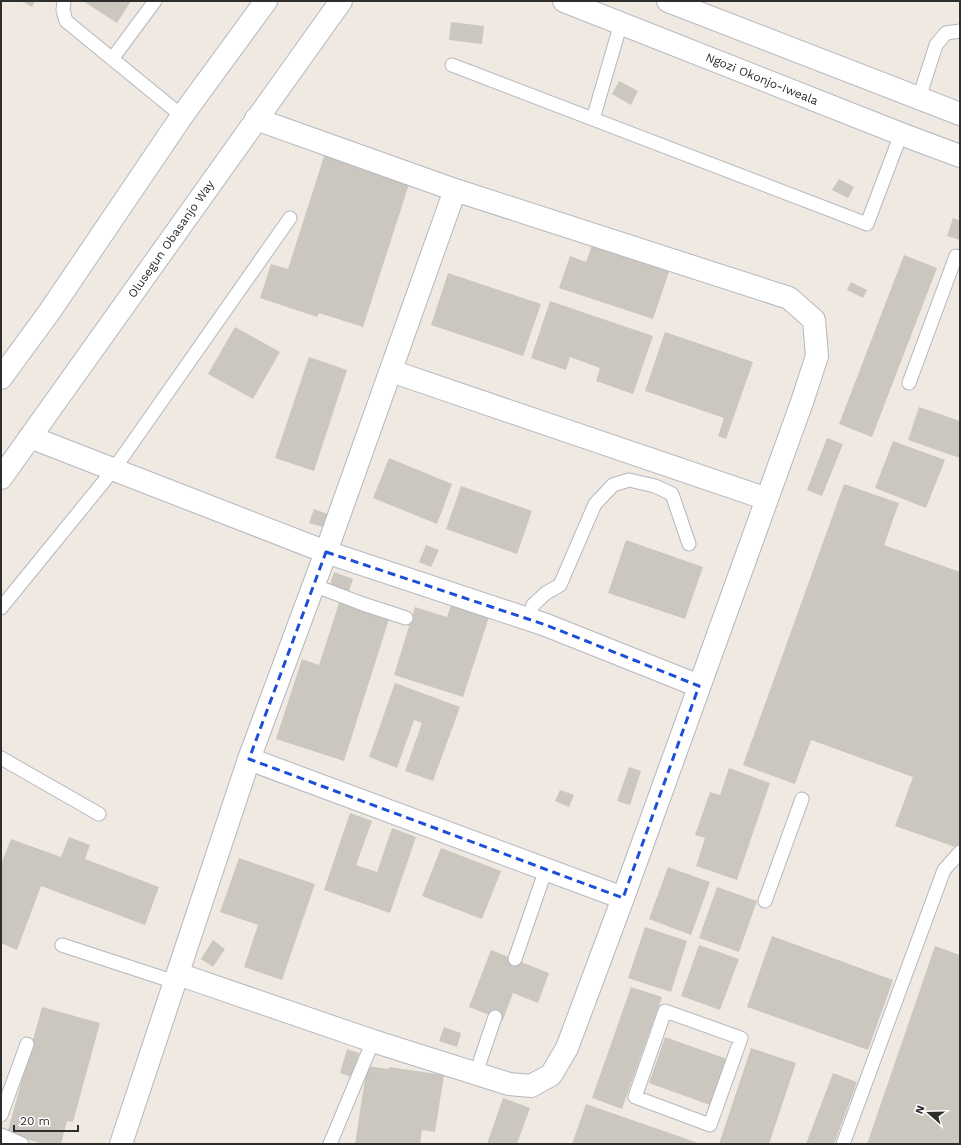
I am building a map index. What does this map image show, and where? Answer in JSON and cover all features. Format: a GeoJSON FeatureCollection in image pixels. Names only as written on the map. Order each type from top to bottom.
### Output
{"type":"FeatureCollection","features":[{"type":"Feature","properties":{"kind":"street"},"geometry":{"type":"LineString","coordinates":[[1,378],[50,311],[182,116],[266,1]]}},
{"type":"Feature","properties":{"kind":"street","name":"Olusegun Obasanjo Way"},"geometry":{"type":"LineString","coordinates":[[1,478],[341,1]]}},
{"type":"Feature","properties":{"kind":"street","name":"Ngozi Okonjo-Iweala"},"geometry":{"type":"LineString","coordinates":[[564,1],[960,156]]}},
{"type":"Feature","properties":{"kind":"street"},"geometry":{"type":"LineString","coordinates":[[668,1],[960,114]]}},
{"type":"Feature","properties":{"kind":"street"},"geometry":{"type":"LineString","coordinates":[[176,978],[509,1084],[531,1086],[551,1075],[567,1048],[623,898],[802,402],[817,356],[814,320],[789,298],[455,190],[256,119]]}},
{"type":"Feature","properties":{"kind":"street"},"geometry":{"type":"LineString","coordinates":[[121,1144],[249,759],[326,552],[455,190]]}},
{"type":"Feature","properties":{"kind":"street"},"geometry":{"type":"LineString","coordinates":[[391,371],[767,499]]}},
{"type":"Feature","properties":{"kind":"street"},"geometry":{"type":"LineString","coordinates":[[30,437],[326,552],[546,625],[699,686]]}},
{"type":"Feature","properties":{"kind":"street"},"geometry":{"type":"LineString","coordinates":[[249,759],[623,898]]}},
{"type":"Feature","properties":{"kind":"lane"},"geometry":{"type":"LineString","coordinates":[[64,1],[63,10],[66,21],[182,116]]}},
{"type":"Feature","properties":{"kind":"lane"},"geometry":{"type":"LineString","coordinates":[[112,59],[156,1]]}},
{"type":"Feature","properties":{"kind":"lane"},"geometry":{"type":"LineString","coordinates":[[593,119],[622,23]]}},
{"type":"Feature","properties":{"kind":"lane"},"geometry":{"type":"LineString","coordinates":[[919,98],[936,45],[946,33],[960,31]]}},
{"type":"Feature","properties":{"kind":"lane"},"geometry":{"type":"LineString","coordinates":[[452,65],[867,224],[901,134]]}},
{"type":"Feature","properties":{"kind":"lane"},"geometry":{"type":"LineString","coordinates":[[1,608],[114,470],[290,218]]}},
{"type":"Feature","properties":{"kind":"lane"},"geometry":{"type":"LineString","coordinates":[[909,383],[956,256]]}},
{"type":"Feature","properties":{"kind":"lane"},"geometry":{"type":"LineString","coordinates":[[528,620],[533,605],[546,593],[560,585],[595,504],[613,485],[629,480],[655,486],[672,494],[689,544]]}},
{"type":"Feature","properties":{"kind":"lane"},"geometry":{"type":"LineString","coordinates":[[313,585],[406,618]]}},
{"type":"Feature","properties":{"kind":"lane"},"geometry":{"type":"LineString","coordinates":[[1,758],[98,814]]}},
{"type":"Feature","properties":{"kind":"lane"},"geometry":{"type":"LineString","coordinates":[[765,901],[802,799]]}},
{"type":"Feature","properties":{"kind":"lane"},"geometry":{"type":"LineString","coordinates":[[843,1144],[944,870],[960,852]]}},
{"type":"Feature","properties":{"kind":"lane"},"geometry":{"type":"LineString","coordinates":[[514,959],[546,869]]}},
{"type":"Feature","properties":{"kind":"lane"},"geometry":{"type":"LineString","coordinates":[[62,945],[176,978]]}},
{"type":"Feature","properties":{"kind":"lane"},"geometry":{"type":"LineString","coordinates":[[665,1011],[741,1038],[710,1125],[635,1097],[665,1011]]}},
{"type":"Feature","properties":{"kind":"lane"},"geometry":{"type":"LineString","coordinates":[[476,1073],[495,1017]]}},
{"type":"Feature","properties":{"kind":"lane"},"geometry":{"type":"LineString","coordinates":[[330,1144],[373,1041]]}},
{"type":"Feature","properties":{"kind":"lane"},"geometry":{"type":"LineString","coordinates":[[1,1115],[27,1044]]}},
{"type":"Feature","properties":{"kind":"lane"},"geometry":{"type":"LineString","coordinates":[[1,1135],[22,1144]]}},
{"type":"Feature","properties":{"kind":"highlighted area"},"geometry":{"type":"Polygon","coordinates":[[[326,552],[546,625],[699,686],[623,898],[249,759],[326,552]]]}},
{"type":"Feature","properties":{"kind":"building"},"geometry":{"type":"Polygon","coordinates":[[[22,1],[35,1],[32,7],[22,1]]]}},
{"type":"Feature","properties":{"kind":"building"},"geometry":{"type":"Polygon","coordinates":[[[83,1],[131,1],[117,23],[83,1]]]}},
{"type":"Feature","properties":{"kind":"building"},"geometry":{"type":"Polygon","coordinates":[[[451,22],[484,26],[482,44],[449,40],[451,22]]]}},
{"type":"Feature","properties":{"kind":"building"},"geometry":{"type":"Polygon","coordinates":[[[619,81],[638,91],[631,105],[612,94],[619,81]]]}},
{"type":"Feature","properties":{"kind":"building"},"geometry":{"type":"Polygon","coordinates":[[[326,150],[411,178],[363,327],[319,313],[317,317],[260,298],[271,264],[288,269],[326,150]]]}},
{"type":"Feature","properties":{"kind":"building"},"geometry":{"type":"Polygon","coordinates":[[[839,179],[854,187],[848,198],[832,190],[839,179]]]}},
{"type":"Feature","properties":{"kind":"building"},"geometry":{"type":"Polygon","coordinates":[[[953,218],[960,221],[960,240],[947,236],[953,218]]]}},
{"type":"Feature","properties":{"kind":"building"},"geometry":{"type":"Polygon","coordinates":[[[592,245],[669,272],[653,319],[559,288],[570,256],[586,262],[592,245]]]}},
{"type":"Feature","properties":{"kind":"building"},"geometry":{"type":"Polygon","coordinates":[[[904,255],[937,268],[872,437],[839,424],[904,255]]]}},
{"type":"Feature","properties":{"kind":"building"},"geometry":{"type":"Polygon","coordinates":[[[448,273],[541,304],[523,356],[431,325],[448,273]]]}},
{"type":"Feature","properties":{"kind":"building"},"geometry":{"type":"Polygon","coordinates":[[[851,282],[867,290],[863,298],[847,290],[851,282]]]}},
{"type":"Feature","properties":{"kind":"building"},"geometry":{"type":"Polygon","coordinates":[[[550,301],[653,336],[633,394],[596,381],[600,368],[570,357],[566,370],[531,358],[550,301]]]}},
{"type":"Feature","properties":{"kind":"building"},"geometry":{"type":"Polygon","coordinates":[[[235,327],[280,352],[253,399],[208,374],[235,327]]]}},
{"type":"Feature","properties":{"kind":"building"},"geometry":{"type":"Polygon","coordinates":[[[665,332],[753,362],[726,439],[718,436],[724,418],[645,391],[665,332]]]}},
{"type":"Feature","properties":{"kind":"building"},"geometry":{"type":"Polygon","coordinates":[[[309,357],[347,370],[314,471],[275,458],[309,357]]]}},
{"type":"Feature","properties":{"kind":"building"},"geometry":{"type":"Polygon","coordinates":[[[919,407],[960,421],[960,458],[908,440],[919,407]]]}},
{"type":"Feature","properties":{"kind":"building"},"geometry":{"type":"Polygon","coordinates":[[[827,438],[843,444],[822,496],[807,490],[827,438]]]}},
{"type":"Feature","properties":{"kind":"building"},"geometry":{"type":"Polygon","coordinates":[[[893,441],[945,460],[926,508],[875,488],[893,441]]]}},
{"type":"Feature","properties":{"kind":"building"},"geometry":{"type":"Polygon","coordinates":[[[389,458],[452,484],[437,524],[373,498],[389,458]]]}},
{"type":"Feature","properties":{"kind":"building"},"geometry":{"type":"Polygon","coordinates":[[[844,484],[899,503],[884,545],[960,572],[960,842],[958,848],[895,826],[913,777],[811,740],[795,784],[743,765],[844,484]]]}},
{"type":"Feature","properties":{"kind":"building"},"geometry":{"type":"Polygon","coordinates":[[[461,486],[532,511],[517,554],[446,529],[461,486]]]}},
{"type":"Feature","properties":{"kind":"building"},"geometry":{"type":"Polygon","coordinates":[[[314,509],[327,514],[323,527],[309,523],[314,509]]]}},
{"type":"Feature","properties":{"kind":"building"},"geometry":{"type":"Polygon","coordinates":[[[626,540],[703,567],[685,619],[608,593],[626,540]]]}},
{"type":"Feature","properties":{"kind":"building"},"geometry":{"type":"Polygon","coordinates":[[[426,545],[439,550],[431,567],[419,562],[426,545]]]}},
{"type":"Feature","properties":{"kind":"building"},"geometry":{"type":"Polygon","coordinates":[[[334,572],[353,579],[348,594],[329,587],[334,572]]]}},
{"type":"Feature","properties":{"kind":"building"},"geometry":{"type":"Polygon","coordinates":[[[454,596],[492,608],[463,697],[394,675],[415,607],[447,617],[454,596]]]}},
{"type":"Feature","properties":{"kind":"building"},"geometry":{"type":"Polygon","coordinates":[[[340,600],[390,616],[344,761],[276,739],[302,659],[319,665],[340,600]]]}},
{"type":"Feature","properties":{"kind":"building"},"geometry":{"type":"Polygon","coordinates":[[[395,683],[460,707],[433,781],[405,771],[422,723],[414,720],[397,768],[369,757],[395,683]]]}},
{"type":"Feature","properties":{"kind":"building"},"geometry":{"type":"Polygon","coordinates":[[[629,767],[641,771],[630,805],[617,801],[629,767]]]}},
{"type":"Feature","properties":{"kind":"building"},"geometry":{"type":"Polygon","coordinates":[[[729,768],[770,783],[737,880],[696,866],[705,838],[695,835],[710,792],[720,795],[729,768]]]}},
{"type":"Feature","properties":{"kind":"building"},"geometry":{"type":"Polygon","coordinates":[[[560,790],[574,795],[569,807],[555,801],[560,790]]]}},
{"type":"Feature","properties":{"kind":"building"},"geometry":{"type":"Polygon","coordinates":[[[350,813],[372,821],[356,865],[377,872],[392,828],[416,837],[390,913],[324,890],[350,813]]]}},
{"type":"Feature","properties":{"kind":"building"},"geometry":{"type":"Polygon","coordinates":[[[69,837],[90,845],[85,859],[159,887],[145,925],[41,886],[17,950],[1,943],[1,864],[11,839],[61,857],[69,837]]]}},
{"type":"Feature","properties":{"kind":"building"},"geometry":{"type":"Polygon","coordinates":[[[441,848],[501,871],[482,919],[422,896],[441,848]]]}},
{"type":"Feature","properties":{"kind":"building"},"geometry":{"type":"Polygon","coordinates":[[[239,858],[315,884],[282,980],[244,967],[258,925],[220,912],[239,858]]]}},
{"type":"Feature","properties":{"kind":"building"},"geometry":{"type":"Polygon","coordinates":[[[668,867],[710,882],[691,935],[649,919],[668,867]]]}},
{"type":"Feature","properties":{"kind":"building"},"geometry":{"type":"Polygon","coordinates":[[[717,887],[757,901],[739,952],[699,938],[717,887]]]}},
{"type":"Feature","properties":{"kind":"building"},"geometry":{"type":"Polygon","coordinates":[[[645,927],[687,941],[671,992],[628,978],[645,927]]]}},
{"type":"Feature","properties":{"kind":"building"},"geometry":{"type":"Polygon","coordinates":[[[772,936],[893,980],[868,1050],[747,1007],[772,936]]]}},
{"type":"Feature","properties":{"kind":"building"},"geometry":{"type":"Polygon","coordinates":[[[213,940],[225,949],[213,967],[201,959],[213,940]]]}},
{"type":"Feature","properties":{"kind":"building"},"geometry":{"type":"Polygon","coordinates":[[[699,945],[739,959],[720,1010],[681,996],[699,945]]]}},
{"type":"Feature","properties":{"kind":"building"},"geometry":{"type":"Polygon","coordinates":[[[935,946],[960,955],[960,1144],[867,1144],[935,946]]]}},
{"type":"Feature","properties":{"kind":"building"},"geometry":{"type":"Polygon","coordinates":[[[491,950],[549,973],[538,1003],[513,993],[503,1020],[469,1007],[491,950]]]}},
{"type":"Feature","properties":{"kind":"building"},"geometry":{"type":"Polygon","coordinates":[[[631,987],[662,997],[622,1109],[592,1098],[631,987]]]}},
{"type":"Feature","properties":{"kind":"building"},"geometry":{"type":"Polygon","coordinates":[[[42,1007],[100,1023],[73,1122],[67,1121],[61,1144],[44,1144],[7,1134],[42,1007]]]}},
{"type":"Feature","properties":{"kind":"building"},"geometry":{"type":"Polygon","coordinates":[[[444,1027],[461,1033],[457,1047],[439,1041],[444,1027]]]}},
{"type":"Feature","properties":{"kind":"building"},"geometry":{"type":"Polygon","coordinates":[[[665,1037],[727,1059],[710,1105],[649,1083],[665,1037]]]}},
{"type":"Feature","properties":{"kind":"building"},"geometry":{"type":"Polygon","coordinates":[[[751,1048],[796,1063],[769,1144],[719,1144],[751,1048]]]}},
{"type":"Feature","properties":{"kind":"building"},"geometry":{"type":"Polygon","coordinates":[[[347,1049],[359,1053],[352,1077],[340,1073],[347,1049]]]}},
{"type":"Feature","properties":{"kind":"building"},"geometry":{"type":"Polygon","coordinates":[[[367,1066],[389,1069],[389,1067],[444,1075],[435,1132],[422,1130],[420,1144],[355,1144],[367,1066]]]}},
{"type":"Feature","properties":{"kind":"building"},"geometry":{"type":"Polygon","coordinates":[[[833,1073],[857,1082],[834,1144],[806,1144],[833,1073]]]}},
{"type":"Feature","properties":{"kind":"building"},"geometry":{"type":"Polygon","coordinates":[[[503,1098],[530,1108],[517,1144],[487,1144],[503,1098]]]}},
{"type":"Feature","properties":{"kind":"building"},"geometry":{"type":"Polygon","coordinates":[[[586,1104],[701,1144],[572,1144],[586,1104]]]}}]}
